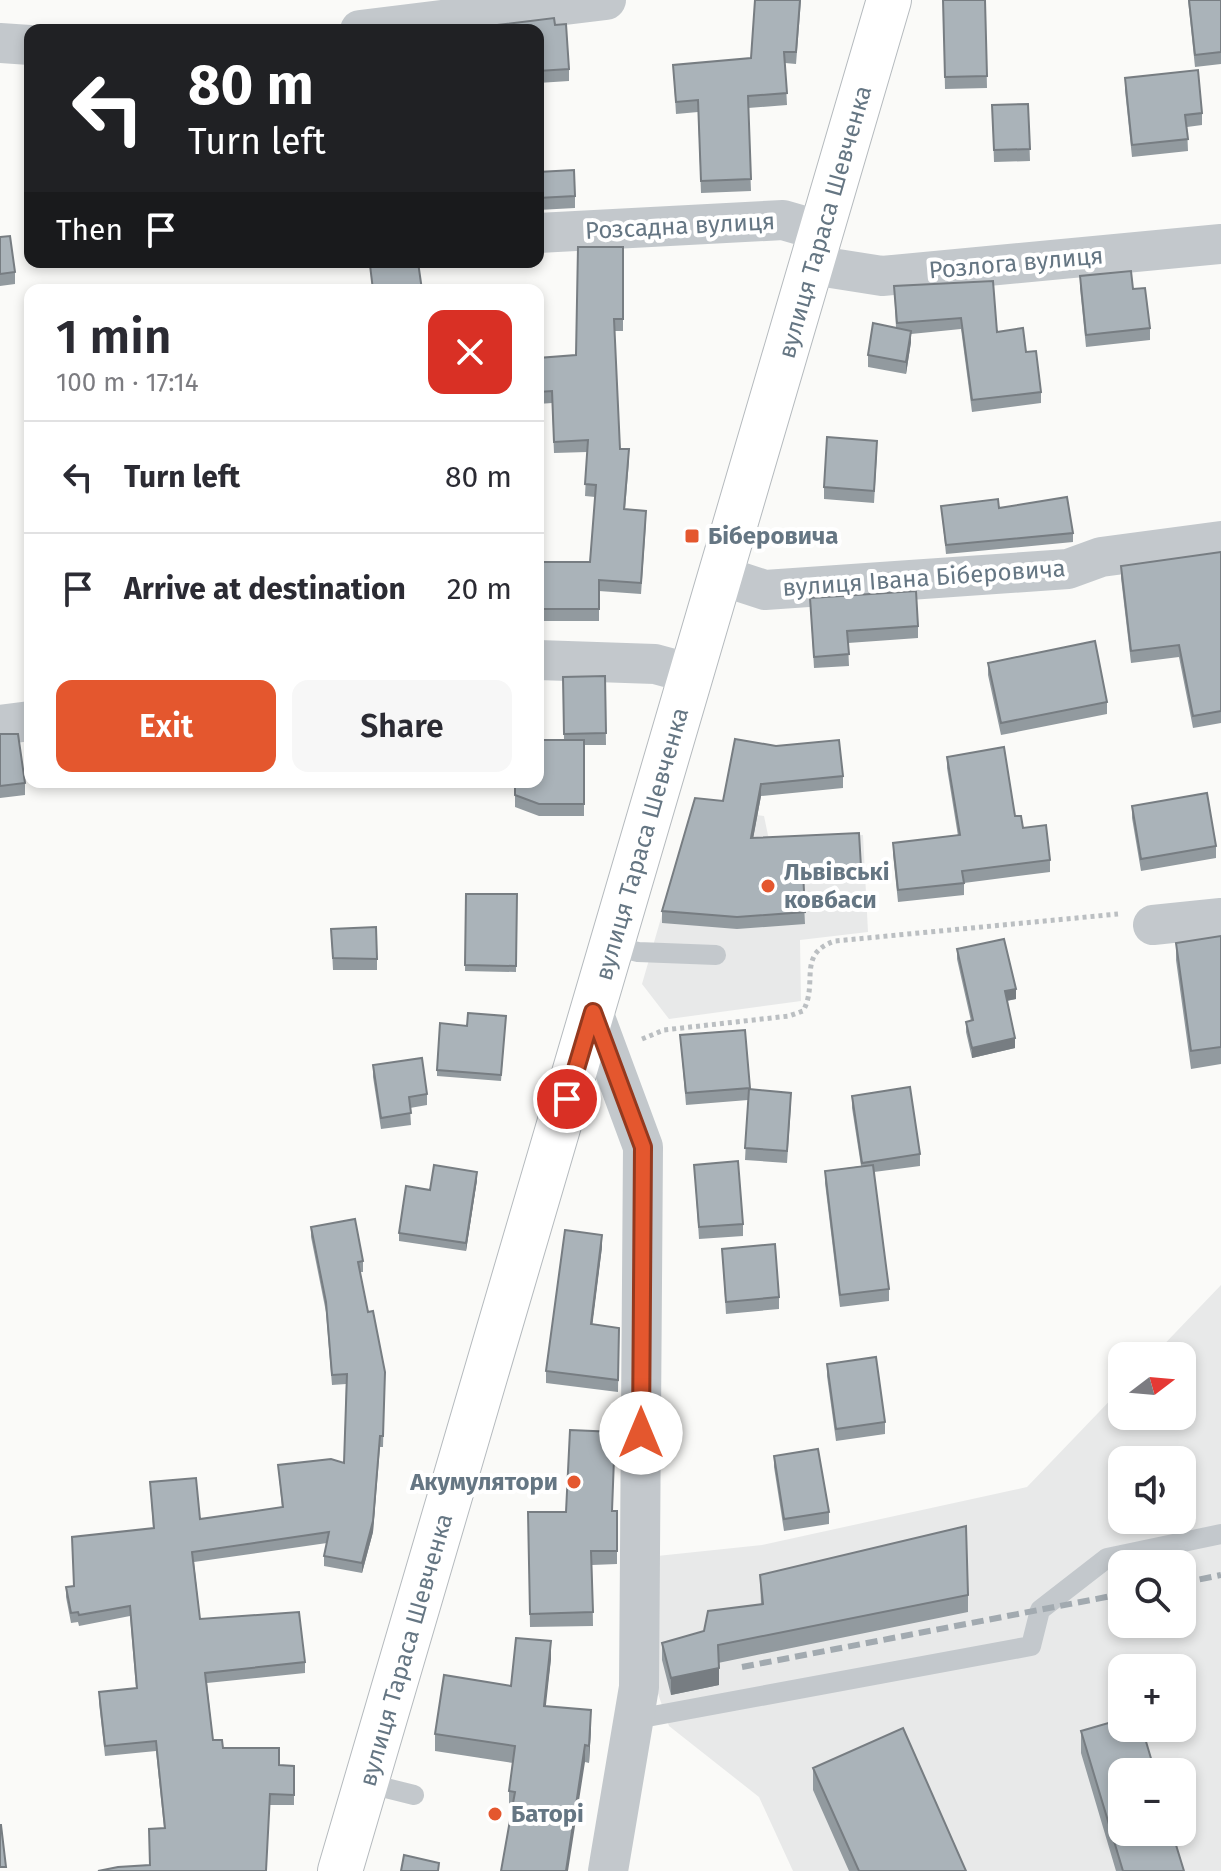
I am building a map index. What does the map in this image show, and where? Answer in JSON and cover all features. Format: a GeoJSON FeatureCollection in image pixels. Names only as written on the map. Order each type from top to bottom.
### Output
{"type":"FeatureCollection","features":[{"type":"Feature","properties":{"kind":"main road","name":"вулиця Тараса Шевченка"},"geometry":{"type":"LineString","coordinates":[[340,1871],[889,0]]}},
{"type":"Feature","properties":{"kind":"street"},"geometry":{"type":"LineString","coordinates":[[409,24],[606,0]]}},
{"type":"Feature","properties":{"kind":"street"},"geometry":{"type":"LineString","coordinates":[[0,43],[24,45]]}},
{"type":"Feature","properties":{"kind":"street","name":"Розсадна вулиця"},"geometry":{"type":"LineString","coordinates":[[544,233],[783,220],[817,248]]}},
{"type":"Feature","properties":{"kind":"street","name":"Розлога вулиця"},"geometry":{"type":"LineString","coordinates":[[817,248],[882,276],[1221,244]]}},
{"type":"Feature","properties":{"kind":"street","name":"вулиця Івана Біберовича"},"geometry":{"type":"LineString","coordinates":[[722,576],[765,590],[1052,571],[1068,569],[1101,557],[1221,541]]}},
{"type":"Feature","properties":{"kind":"street"},"geometry":{"type":"LineString","coordinates":[[544,660],[655,664],[692,674]]}},
{"type":"Feature","properties":{"kind":"street"},"geometry":{"type":"LineString","coordinates":[[0,725],[24,722]]}},
{"type":"Feature","properties":{"kind":"street"},"geometry":{"type":"LineString","coordinates":[[1153,925],[1221,918]]}},
{"type":"Feature","properties":{"kind":"street"},"geometry":{"type":"LineString","coordinates":[[593,1012],[643,1147],[639,1687],[631,1720],[608,1871]]}},
{"type":"Feature","properties":{"kind":"lane"},"geometry":{"type":"LineString","coordinates":[[612,946],[638,952],[716,955]]}},
{"type":"Feature","properties":{"kind":"lane"},"geometry":{"type":"LineString","coordinates":[[631,1720],[1031,1646],[1040,1610],[1107,1558],[1221,1534]]}},
{"type":"Feature","properties":{"kind":"lane"},"geometry":{"type":"LineString","coordinates":[[366,1783],[414,1795]]}},
{"type":"Feature","properties":{"kind":"path"},"geometry":{"type":"LineString","coordinates":[[608,1053],[664,1030],[789,1016],[803,1011],[809,1001],[812,957],[820,946],[835,941],[1134,912],[1153,925]]}},
{"type":"Feature","properties":{"kind":"shaded area","name":"Львівські ковбаси"},"geometry":{"type":"Polygon","coordinates":[[[693,807],[764,816],[769,840],[863,835],[868,932],[800,940],[801,1001],[669,1019],[642,984],[693,807]]]}},
{"type":"Feature","properties":{"kind":"shaded area"},"geometry":{"type":"Polygon","coordinates":[[[1221,1285],[1221,1871],[793,1871],[759,1797],[669,1726],[650,1670],[657,1556],[762,1545],[1027,1487],[1108,1403],[1108,1430],[1196,1430],[1196,1342],[1166,1342],[1221,1285]]]}},
{"type":"Feature","properties":{"kind":"building"},"geometry":{"type":"Polygon","coordinates":[[[755,0],[800,0],[796,52],[784,52],[787,93],[748,96],[751,179],[701,181],[698,100],[676,102],[673,65],[751,58],[755,0]]]}},
{"type":"Feature","properties":{"kind":"building"},"geometry":{"type":"Polygon","coordinates":[[[943,0],[985,0],[987,76],[945,77],[943,0]]]}},
{"type":"Feature","properties":{"kind":"building"},"geometry":{"type":"Polygon","coordinates":[[[1189,0],[1221,0],[1221,52],[1195,55],[1189,0]]]}},
{"type":"Feature","properties":{"kind":"building"},"geometry":{"type":"Polygon","coordinates":[[[554,18],[555,25],[566,24],[569,69],[544,71],[544,24],[506,24],[554,18]]]}},
{"type":"Feature","properties":{"kind":"building"},"geometry":{"type":"Polygon","coordinates":[[[1198,70],[1202,113],[1185,115],[1188,139],[1132,145],[1125,78],[1198,70]]]}},
{"type":"Feature","properties":{"kind":"building"},"geometry":{"type":"Polygon","coordinates":[[[1028,104],[1030,149],[994,150],[992,105],[1028,104]]]}},
{"type":"Feature","properties":{"kind":"building"},"geometry":{"type":"Polygon","coordinates":[[[574,170],[575,196],[544,198],[544,172],[574,170]]]}},
{"type":"Feature","properties":{"kind":"building"},"geometry":{"type":"Polygon","coordinates":[[[10,236],[15,272],[0,274],[0,237],[10,236]]]}},
{"type":"Feature","properties":{"kind":"building"},"geometry":{"type":"Polygon","coordinates":[[[578,247],[623,247],[623,319],[614,319],[620,449],[629,449],[624,509],[646,511],[641,583],[599,580],[599,609],[544,609],[544,562],[590,562],[596,485],[585,484],[588,440],[554,442],[552,391],[544,392],[544,358],[576,355],[578,247]]]}},
{"type":"Feature","properties":{"kind":"building"},"geometry":{"type":"Polygon","coordinates":[[[370,268],[419,268],[421,284],[372,284],[370,268]]]}},
{"type":"Feature","properties":{"kind":"building"},"geometry":{"type":"Polygon","coordinates":[[[1131,271],[1133,289],[1145,288],[1150,328],[1086,335],[1080,276],[1131,271]]]}},
{"type":"Feature","properties":{"kind":"building"},"geometry":{"type":"Polygon","coordinates":[[[993,281],[997,332],[1023,328],[1026,352],[1036,351],[1041,392],[972,400],[961,318],[897,323],[894,286],[993,281]]]}},
{"type":"Feature","properties":{"kind":"building"},"geometry":{"type":"Polygon","coordinates":[[[873,323],[911,331],[906,362],[868,355],[873,323]]]}},
{"type":"Feature","properties":{"kind":"building"},"geometry":{"type":"Polygon","coordinates":[[[827,437],[877,441],[874,491],[824,487],[827,437]]]}},
{"type":"Feature","properties":{"kind":"building"},"geometry":{"type":"Polygon","coordinates":[[[1067,497],[1073,533],[946,545],[941,506],[998,499],[999,508],[1067,497]]]}},
{"type":"Feature","properties":{"kind":"building"},"geometry":{"type":"Polygon","coordinates":[[[1221,552],[1221,711],[1193,716],[1179,645],[1131,651],[1121,566],[1221,552]]]}},
{"type":"Feature","properties":{"kind":"building"},"geometry":{"type":"Polygon","coordinates":[[[916,591],[918,626],[847,631],[849,654],[814,657],[810,598],[916,591]]]}},
{"type":"Feature","properties":{"kind":"building"},"geometry":{"type":"Polygon","coordinates":[[[1095,641],[1107,702],[1001,723],[988,663],[1095,641]]]}},
{"type":"Feature","properties":{"kind":"building"},"geometry":{"type":"Polygon","coordinates":[[[605,676],[606,733],[564,734],[563,677],[605,676]]]}},
{"type":"Feature","properties":{"kind":"building"},"geometry":{"type":"Polygon","coordinates":[[[0,734],[18,734],[24,783],[0,786],[0,734]]]}},
{"type":"Feature","properties":{"kind":"building"},"geometry":{"type":"Polygon","coordinates":[[[735,739],[776,746],[839,740],[843,776],[761,784],[751,838],[859,833],[861,867],[803,871],[805,912],[737,917],[662,911],[695,798],[723,801],[735,739]]]}},
{"type":"Feature","properties":{"kind":"building"},"geometry":{"type":"Polygon","coordinates":[[[544,740],[584,740],[584,804],[539,804],[515,795],[515,788],[544,788],[544,740]]]}},
{"type":"Feature","properties":{"kind":"building"},"geometry":{"type":"Polygon","coordinates":[[[1004,747],[1015,816],[1021,816],[1023,828],[1046,825],[1050,860],[962,871],[964,883],[898,890],[893,843],[960,835],[947,757],[1004,747]]]}},
{"type":"Feature","properties":{"kind":"building"},"geometry":{"type":"Polygon","coordinates":[[[1207,793],[1216,846],[1141,859],[1132,806],[1207,793]]]}},
{"type":"Feature","properties":{"kind":"building"},"geometry":{"type":"Polygon","coordinates":[[[466,894],[517,894],[516,966],[465,965],[466,894]]]}},
{"type":"Feature","properties":{"kind":"building"},"geometry":{"type":"Polygon","coordinates":[[[376,927],[377,959],[333,958],[331,929],[376,927]]]}},
{"type":"Feature","properties":{"kind":"building"},"geometry":{"type":"Polygon","coordinates":[[[1221,936],[1221,1047],[1191,1051],[1176,943],[1221,936]]]}},
{"type":"Feature","properties":{"kind":"building"},"geometry":{"type":"Polygon","coordinates":[[[1004,939],[1016,989],[1005,991],[1015,1038],[972,1048],[966,1022],[973,1020],[957,949],[1004,939]]]}},
{"type":"Feature","properties":{"kind":"building"},"geometry":{"type":"Polygon","coordinates":[[[468,1013],[506,1016],[501,1075],[437,1070],[440,1023],[467,1026],[468,1013]]]}},
{"type":"Feature","properties":{"kind":"building"},"geometry":{"type":"Polygon","coordinates":[[[745,1030],[750,1088],[686,1093],[680,1035],[745,1030]]]}},
{"type":"Feature","properties":{"kind":"building"},"geometry":{"type":"Polygon","coordinates":[[[422,1058],[427,1094],[409,1097],[411,1113],[381,1118],[373,1065],[422,1058]]]}},
{"type":"Feature","properties":{"kind":"building"},"geometry":{"type":"Polygon","coordinates":[[[910,1087],[920,1154],[862,1163],[852,1096],[910,1087]]]}},
{"type":"Feature","properties":{"kind":"building"},"geometry":{"type":"Polygon","coordinates":[[[749,1089],[791,1093],[787,1151],[745,1148],[749,1089]]]}},
{"type":"Feature","properties":{"kind":"building"},"geometry":{"type":"Polygon","coordinates":[[[738,1161],[743,1224],[699,1227],[694,1165],[738,1161]]]}},
{"type":"Feature","properties":{"kind":"building"},"geometry":{"type":"Polygon","coordinates":[[[434,1165],[477,1172],[466,1243],[399,1233],[406,1186],[430,1190],[434,1165]]]}},
{"type":"Feature","properties":{"kind":"building"},"geometry":{"type":"Polygon","coordinates":[[[873,1165],[889,1289],[840,1295],[825,1171],[873,1165]]]}},
{"type":"Feature","properties":{"kind":"building"},"geometry":{"type":"Polygon","coordinates":[[[355,1219],[363,1261],[358,1262],[368,1312],[373,1311],[385,1372],[383,1436],[380,1436],[373,1521],[362,1563],[324,1556],[329,1532],[192,1552],[200,1619],[299,1612],[305,1662],[205,1673],[213,1740],[222,1740],[223,1748],[279,1748],[279,1765],[294,1766],[294,1795],[270,1794],[266,1871],[98,1871],[150,1865],[149,1829],[165,1828],[156,1741],[105,1746],[99,1692],[137,1688],[130,1606],[79,1615],[78,1612],[71,1613],[66,1587],[74,1586],[72,1537],[154,1528],[150,1482],[196,1478],[200,1519],[283,1507],[278,1465],[331,1459],[344,1463],[347,1374],[332,1375],[326,1302],[311,1227],[355,1219]]]}},
{"type":"Feature","properties":{"kind":"building"},"geometry":{"type":"Polygon","coordinates":[[[565,1230],[602,1235],[591,1324],[619,1328],[618,1380],[546,1371],[565,1230]]]}},
{"type":"Feature","properties":{"kind":"building"},"geometry":{"type":"Polygon","coordinates":[[[775,1244],[779,1297],[726,1302],[722,1249],[775,1244]]]}},
{"type":"Feature","properties":{"kind":"building"},"geometry":{"type":"Polygon","coordinates":[[[876,1357],[885,1422],[836,1429],[827,1364],[876,1357]]]}},
{"type":"Feature","properties":{"kind":"building"},"geometry":{"type":"Polygon","coordinates":[[[570,1430],[615,1432],[612,1511],[617,1511],[617,1551],[591,1551],[593,1612],[530,1614],[528,1512],[566,1512],[570,1430]]]}},
{"type":"Feature","properties":{"kind":"building"},"geometry":{"type":"Polygon","coordinates":[[[818,1449],[829,1512],[784,1519],[774,1456],[818,1449]]]}},
{"type":"Feature","properties":{"kind":"building"},"geometry":{"type":"Polygon","coordinates":[[[966,1526],[968,1595],[718,1645],[719,1668],[671,1678],[662,1643],[704,1631],[708,1611],[763,1604],[760,1575],[966,1526]]]}},
{"type":"Feature","properties":{"kind":"building"},"geometry":{"type":"Polygon","coordinates":[[[516,1638],[551,1641],[544,1706],[591,1710],[589,1746],[585,1745],[566,1871],[501,1871],[515,1792],[509,1791],[515,1746],[435,1734],[444,1675],[511,1686],[516,1638]]]}},
{"type":"Feature","properties":{"kind":"building"},"geometry":{"type":"Polygon","coordinates":[[[1108,1723],[1108,1742],[1146,1742],[1151,1758],[1108,1758],[1108,1821],[1081,1731],[1108,1723]]]}},
{"type":"Feature","properties":{"kind":"building"},"geometry":{"type":"Polygon","coordinates":[[[903,1728],[966,1871],[859,1871],[813,1768],[903,1728]]]}},
{"type":"Feature","properties":{"kind":"building"},"geometry":{"type":"Polygon","coordinates":[[[1,1825],[6,1867],[0,1867],[1,1825]]]}},
{"type":"Feature","properties":{"kind":"building"},"geometry":{"type":"Polygon","coordinates":[[[1116,1846],[1176,1846],[1184,1871],[1123,1871],[1116,1846]]]}},
{"type":"Feature","properties":{"kind":"building"},"geometry":{"type":"Polygon","coordinates":[[[404,1855],[439,1863],[438,1871],[401,1871],[404,1855]]]}},
{"type":"Feature","properties":{"kind":"railway"},"geometry":{"type":"LineString","coordinates":[[1196,1580],[1221,1575]]}},
{"type":"Feature","properties":{"kind":"railway"},"geometry":{"type":"LineString","coordinates":[[742,1667],[1108,1597]]}},
{"type":"Feature","properties":{"kind":"place","name":"Біберовича"},"geometry":{"type":"Point","coordinates":[692,536]}},
{"type":"Feature","properties":{"kind":"place","name":"Львівські ковбаси"},"geometry":{"type":"Point","coordinates":[768,886]}},
{"type":"Feature","properties":{"kind":"place","name":"Акумулятори"},"geometry":{"type":"Point","coordinates":[574,1482]}},
{"type":"Feature","properties":{"kind":"place","name":"Баторі"},"geometry":{"type":"Point","coordinates":[495,1814]}},
{"type":"Feature","properties":{"kind":"route"},"geometry":{"type":"LineString","coordinates":[[567,1099],[593,1012],[643,1147],[641,1433]]}}]}
